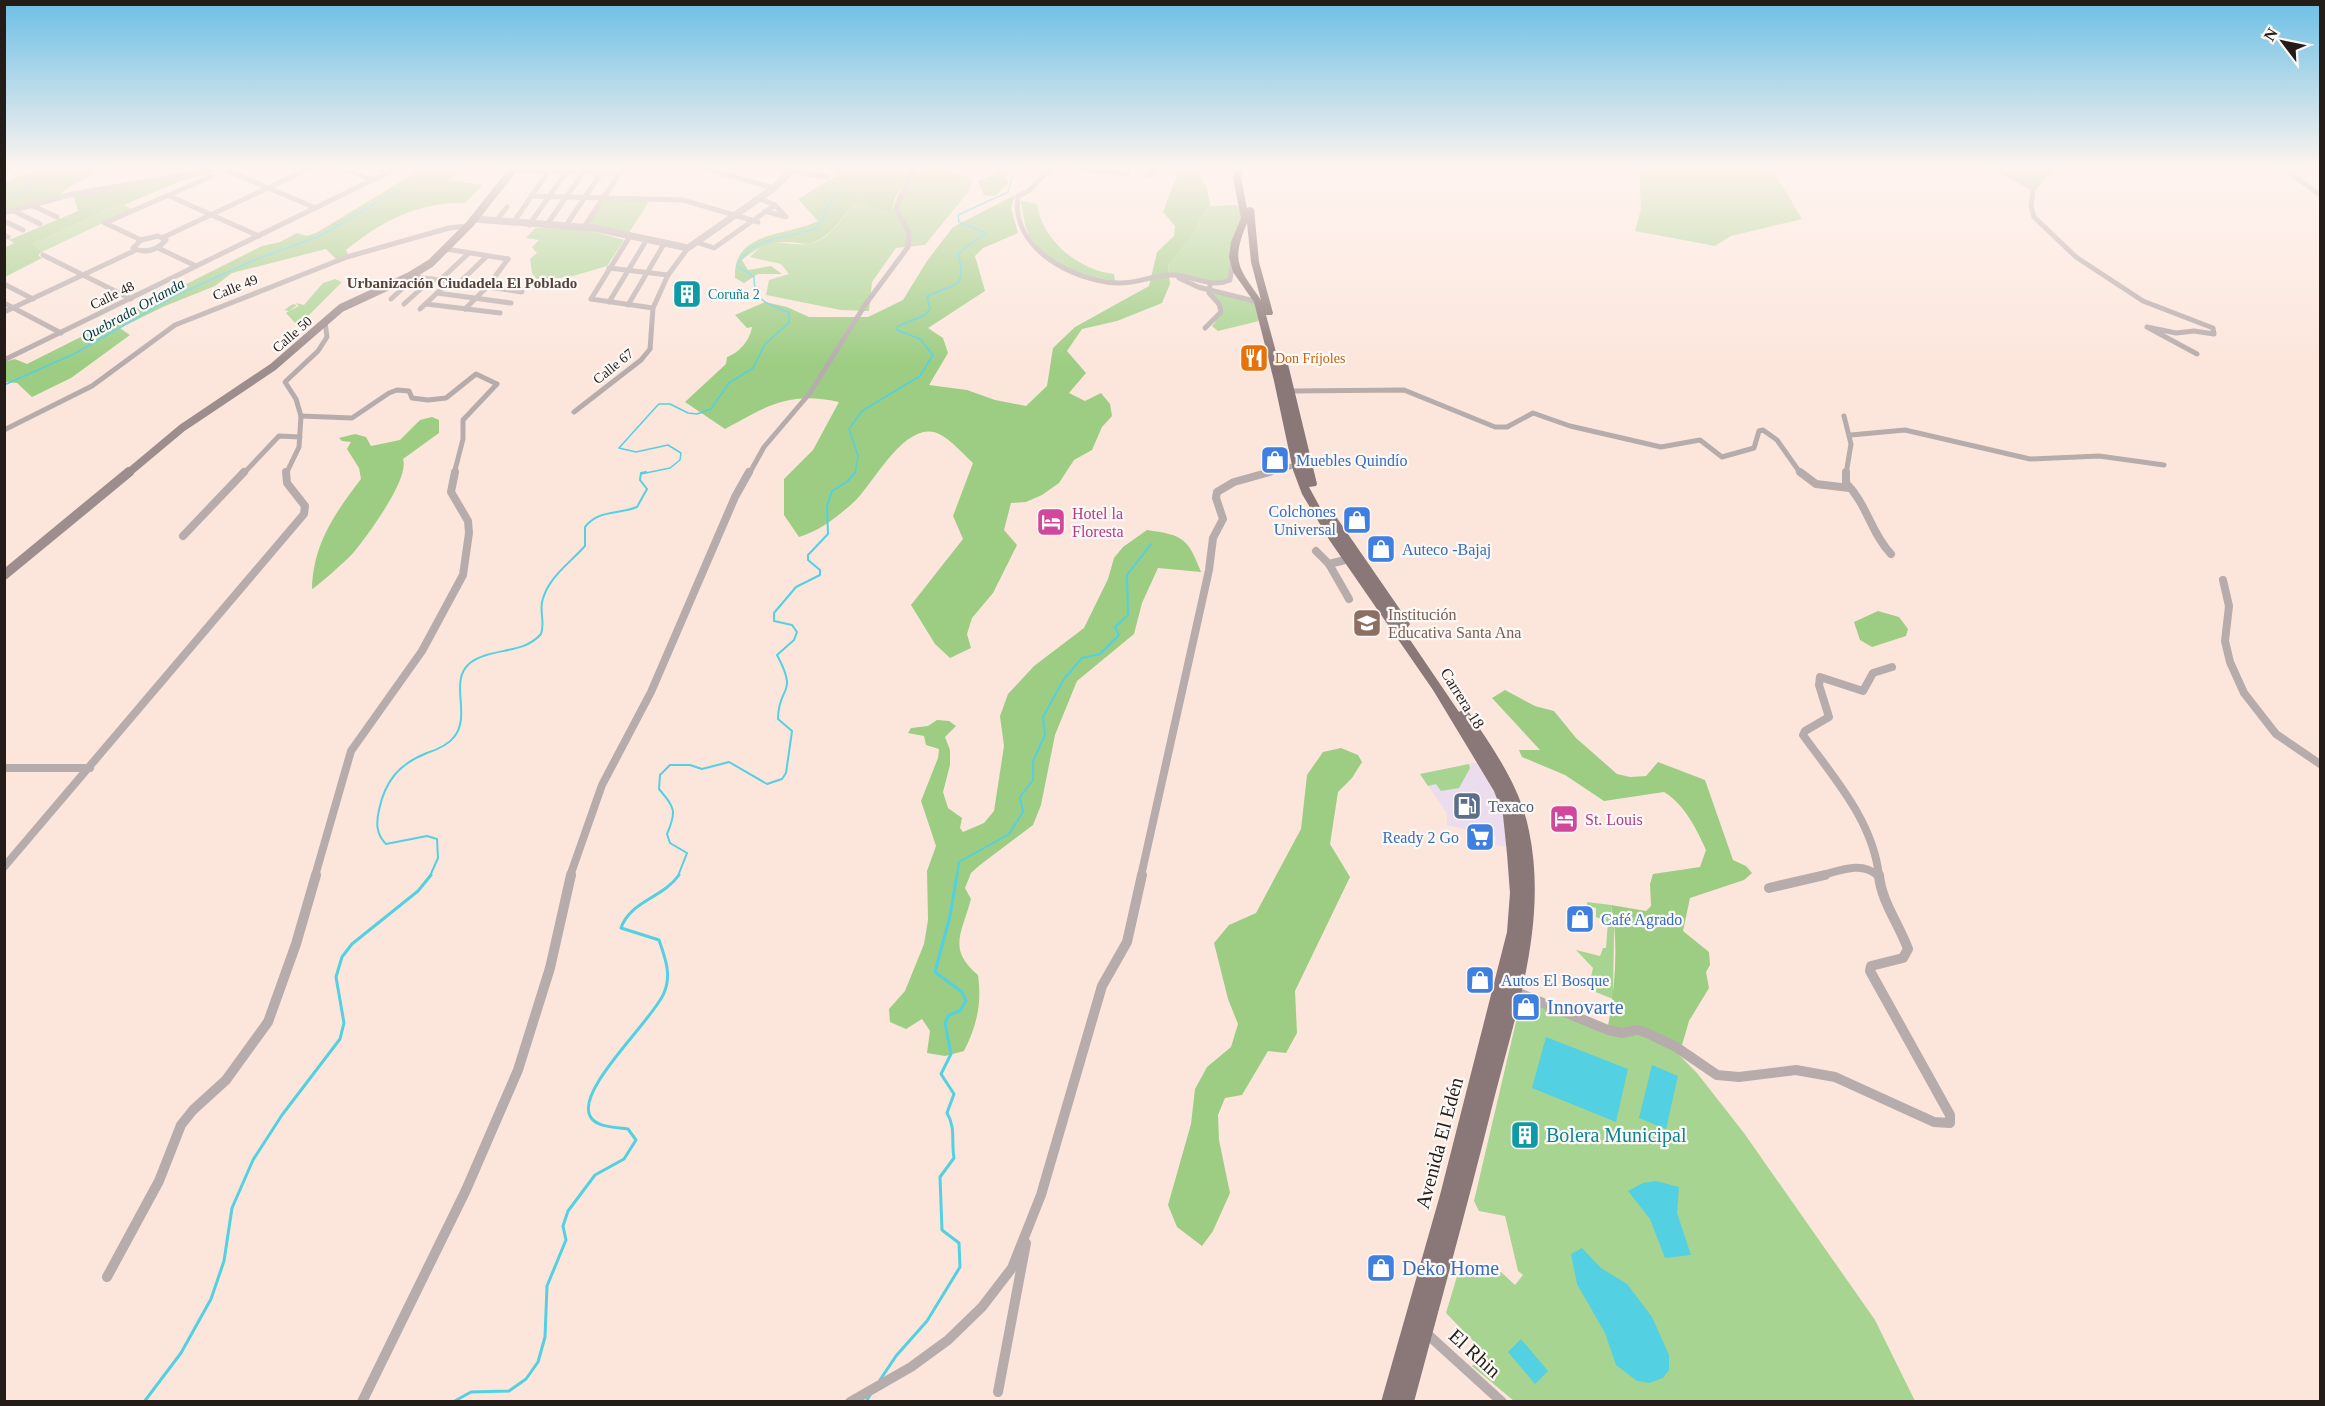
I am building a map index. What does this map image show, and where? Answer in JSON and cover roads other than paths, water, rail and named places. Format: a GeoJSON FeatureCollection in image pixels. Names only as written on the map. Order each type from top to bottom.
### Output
{"type":"FeatureCollection","features":[{"type":"Feature","properties":{"kind":"main road","name":"Calle 50"},"geometry":{"type":"LineString","coordinates":[[4,575],[182,428],[273,367],[348,304],[413,277],[446,249],[460,233]]}},
{"type":"Feature","properties":{"kind":"main road"},"geometry":{"type":"LineString","coordinates":[[1239,233],[1233,259],[1246,264],[1254,257]]}},
{"type":"Feature","properties":{"kind":"main road","name":"Carrera 18"},"geometry":{"type":"LineString","coordinates":[[1253,233],[1254,257],[1290,391],[1306,469],[1315,493],[1445,684],[1509,787],[1519,813],[1523,893]]}},
{"type":"Feature","properties":{"kind":"main road","name":"Carrera 18"},"geometry":{"type":"LineString","coordinates":[[1233,259],[1241,279],[1258,302],[1279,381],[1296,465],[1307,494],[1349,560],[1437,687],[1500,790],[1509,815],[1523,893]]}},
{"type":"Feature","properties":{"kind":"main road","name":"Avenida El Edén"},"geometry":{"type":"LineString","coordinates":[[1405,1401],[1459,1206],[1526,936],[1523,893]]}},
{"type":"Feature","properties":{"kind":"main road","name":"Avenida El Edén"},"geometry":{"type":"LineString","coordinates":[[1390,1401],[1448,1195],[1523,893]]}},
{"type":"Feature","properties":{"kind":"street"},"geometry":{"type":"LineString","coordinates":[[125,233],[141,240],[164,237],[174,233]]}},
{"type":"Feature","properties":{"kind":"street"},"geometry":{"type":"LineString","coordinates":[[251,233],[259,236]]}},
{"type":"Feature","properties":{"kind":"street","name":"Calle 48"},"geometry":{"type":"LineString","coordinates":[[4,360],[266,233]]}},
{"type":"Feature","properties":{"kind":"street","name":"Calle 49"},"geometry":{"type":"LineString","coordinates":[[4,430],[92,386],[163,332],[194,317],[347,257],[433,233]]}},
{"type":"Feature","properties":{"kind":"street"},"geometry":{"type":"LineString","coordinates":[[613,233],[688,248],[713,233]]}},
{"type":"Feature","properties":{"kind":"street"},"geometry":{"type":"LineString","coordinates":[[699,243],[714,248],[737,233]]}},
{"type":"Feature","properties":{"kind":"street"},"geometry":{"type":"LineString","coordinates":[[362,1401],[466,1190],[518,1070],[550,968],[567,886],[602,786],[651,692],[676,628],[735,497],[764,447],[810,393],[865,304],[908,247],[912,239],[910,233]]}},
{"type":"Feature","properties":{"kind":"street"},"geometry":{"type":"LineString","coordinates":[[1027,233],[1043,257],[1087,279],[1118,283],[1169,275],[1258,302]]}},
{"type":"Feature","properties":{"kind":"street"},"geometry":{"type":"LineString","coordinates":[[2050,233],[2076,257],[2142,301],[2213,328],[2214,334],[2194,331],[2183,333],[2147,327],[2152,332],[2197,354]]}},
{"type":"Feature","properties":{"kind":"street"},"geometry":{"type":"LineString","coordinates":[[630,236],[591,299],[653,308]]}},
{"type":"Feature","properties":{"kind":"street"},"geometry":{"type":"LineString","coordinates":[[4,312],[136,250],[158,248],[164,244],[166,240],[164,237]]}},
{"type":"Feature","properties":{"kind":"street"},"geometry":{"type":"LineString","coordinates":[[136,250],[133,248],[141,240]]}},
{"type":"Feature","properties":{"kind":"street"},"geometry":{"type":"LineString","coordinates":[[609,302],[646,241]]}},
{"type":"Feature","properties":{"kind":"street"},"geometry":{"type":"LineString","coordinates":[[628,305],[664,244]]}},
{"type":"Feature","properties":{"kind":"street"},"geometry":{"type":"LineString","coordinates":[[158,248],[196,266]]}},
{"type":"Feature","properties":{"kind":"street","name":"Calle 67"},"geometry":{"type":"LineString","coordinates":[[574,412],[641,360],[650,349],[653,308],[668,275],[688,248]]}},
{"type":"Feature","properties":{"kind":"street"},"geometry":{"type":"LineString","coordinates":[[446,249],[508,259],[488,286],[465,309]]}},
{"type":"Feature","properties":{"kind":"street"},"geometry":{"type":"LineString","coordinates":[[440,280],[469,253]]}},
{"type":"Feature","properties":{"kind":"street"},"geometry":{"type":"LineString","coordinates":[[43,255],[131,299]]}},
{"type":"Feature","properties":{"kind":"street"},"geometry":{"type":"LineString","coordinates":[[459,282],[487,256]]}},
{"type":"Feature","properties":{"kind":"street"},"geometry":{"type":"LineString","coordinates":[[1209,286],[1221,285],[1230,280],[1233,259]]}},
{"type":"Feature","properties":{"kind":"street"},"geometry":{"type":"LineString","coordinates":[[609,268],[668,275]]}},
{"type":"Feature","properties":{"kind":"street"},"geometry":{"type":"LineString","coordinates":[[391,299],[413,277],[522,292]]}},
{"type":"Feature","properties":{"kind":"street"},"geometry":{"type":"LineString","coordinates":[[404,304],[432,279]]}},
{"type":"Feature","properties":{"kind":"street"},"geometry":{"type":"LineString","coordinates":[[420,309],[450,281]]}},
{"type":"Feature","properties":{"kind":"street"},"geometry":{"type":"LineString","coordinates":[[4,284],[33,299]]}},
{"type":"Feature","properties":{"kind":"street"},"geometry":{"type":"LineString","coordinates":[[1205,328],[1221,312],[1209,286]]}},
{"type":"Feature","properties":{"kind":"street"},"geometry":{"type":"LineString","coordinates":[[437,293],[511,303]]}},
{"type":"Feature","properties":{"kind":"street"},"geometry":{"type":"LineString","coordinates":[[4,303],[61,333]]}},
{"type":"Feature","properties":{"kind":"street"},"geometry":{"type":"LineString","coordinates":[[426,304],[500,313]]}},
{"type":"Feature","properties":{"kind":"street"},"geometry":{"type":"LineString","coordinates":[[4,867],[304,514],[305,506],[287,483],[286,473],[299,447],[301,416],[296,399],[285,382],[327,338],[325,322]]}},
{"type":"Feature","properties":{"kind":"street"},"geometry":{"type":"LineString","coordinates":[[107,1276],[159,1181],[181,1125],[193,1110],[226,1080],[268,1022],[296,944],[351,752],[422,651],[464,576],[469,533],[468,521],[451,492],[463,439],[463,420],[497,384],[476,374],[468,378],[457,392],[447,398],[417,399],[412,398],[409,391],[397,390],[352,418],[301,416]]}},
{"type":"Feature","properties":{"kind":"street"},"geometry":{"type":"LineString","coordinates":[[1290,391],[1323,389],[1409,391],[1456,413],[1496,427],[1507,427],[1533,413],[1570,426],[1661,447],[1700,440],[1722,457],[1754,448],[1762,430],[1776,438],[1806,479],[1825,485],[1849,488]]}},
{"type":"Feature","properties":{"kind":"street"},"geometry":{"type":"LineString","coordinates":[[1844,416],[1851,435],[1850,454],[1844,468],[1846,483],[1859,496],[1880,541],[1892,554]]}},
{"type":"Feature","properties":{"kind":"street"},"geometry":{"type":"LineString","coordinates":[[1851,435],[1905,430],[1940,436],[2030,459],[2099,456],[2164,465]]}},
{"type":"Feature","properties":{"kind":"street"},"geometry":{"type":"LineString","coordinates":[[183,536],[279,436],[300,437]]}},
{"type":"Feature","properties":{"kind":"street"},"geometry":{"type":"LineString","coordinates":[[998,1392],[1028,1236],[1103,984],[1127,942],[1209,570],[1210,547],[1223,519],[1216,498],[1217,492],[1234,482],[1296,465]]}},
{"type":"Feature","properties":{"kind":"street"},"geometry":{"type":"LineString","coordinates":[[1316,551],[1329,564],[1349,599]]}},
{"type":"Feature","properties":{"kind":"street"},"geometry":{"type":"LineString","coordinates":[[1329,564],[1349,560]]}},
{"type":"Feature","properties":{"kind":"street"},"geometry":{"type":"LineString","coordinates":[[2223,580],[2229,606],[2225,641],[2230,662],[2244,693],[2276,734],[2320,764]]}},
{"type":"Feature","properties":{"kind":"street"},"geometry":{"type":"LineString","coordinates":[[1513,990],[1608,1030],[1622,1033],[1638,1030],[1657,1036],[1685,1052],[1714,1074],[1739,1077],[1796,1070],[1815,1072],[1859,1086],[1934,1122],[1950,1123],[1950,1115],[1870,971],[1871,966],[1903,958],[1908,949],[1900,926],[1880,889],[1874,848],[1860,815],[1803,733],[1829,717],[1819,685],[1820,677],[1826,677],[1863,691],[1870,675],[1883,667],[1892,667]]}},
{"type":"Feature","properties":{"kind":"street"},"geometry":{"type":"LineString","coordinates":[[4,768],[90,768]]}},
{"type":"Feature","properties":{"kind":"street"},"geometry":{"type":"LineString","coordinates":[[1769,888],[1862,866],[1871,869],[1878,876]]}},
{"type":"Feature","properties":{"kind":"street"},"geometry":{"type":"LineString","coordinates":[[850,1401],[922,1362],[955,1336],[997,1290],[1028,1236]]}},
{"type":"Feature","properties":{"kind":"street","name":"El Rhin"},"geometry":{"type":"LineString","coordinates":[[1424,1331],[1502,1401]]}},
{"type":"Feature","properties":{"kind":"water"},"geometry":{"type":"Polygon","coordinates":[[[1546,1037],[1628,1069],[1616,1122],[1532,1088],[1546,1037]]]}},
{"type":"Feature","properties":{"kind":"water"},"geometry":{"type":"Polygon","coordinates":[[[1652,1065],[1678,1076],[1666,1129],[1639,1118],[1652,1065]]]}},
{"type":"Feature","properties":{"kind":"water"},"geometry":{"type":"Polygon","coordinates":[[[1656,1181],[1679,1187],[1677,1213],[1691,1255],[1665,1258],[1650,1219],[1628,1191],[1643,1183],[1656,1181]]]}},
{"type":"Feature","properties":{"kind":"water"},"geometry":{"type":"Polygon","coordinates":[[[1582,1248],[1601,1268],[1627,1284],[1652,1317],[1669,1355],[1669,1370],[1663,1378],[1649,1383],[1637,1381],[1616,1365],[1605,1333],[1577,1284],[1571,1254],[1582,1248]]]}},
{"type":"Feature","properties":{"kind":"water"},"geometry":{"type":"Polygon","coordinates":[[[1521,1339],[1548,1371],[1535,1384],[1508,1352],[1521,1339]]]}},
{"type":"Feature","properties":{"kind":"waterway","name":"Quebrada Orlanda"},"geometry":{"type":"LineString","coordinates":[[4,385],[74,354],[173,297],[252,261],[326,233]]}},
{"type":"Feature","properties":{"kind":"waterway"},"geometry":{"type":"LineString","coordinates":[[641,474],[670,468],[680,460],[681,453],[668,445],[636,452],[619,448],[656,407],[659,404],[670,404],[688,413],[697,414],[711,409],[729,383],[753,368],[765,344],[789,323],[789,313],[764,301],[757,292],[754,277],[737,266],[752,248],[761,243],[802,233]]}},
{"type":"Feature","properties":{"kind":"waterway"},"geometry":{"type":"LineString","coordinates":[[855,474],[858,456],[849,429],[862,411],[920,376],[933,355],[920,339],[897,330],[898,326],[925,315],[930,309],[927,297],[956,284],[961,274],[958,253],[985,233]]}},
{"type":"Feature","properties":{"kind":"waterway"},"geometry":{"type":"LineString","coordinates":[[430,876],[438,858],[437,839],[427,836],[386,844],[380,836],[377,824],[378,815],[389,782],[409,762],[442,747],[454,737],[461,719],[461,679],[470,663],[487,655],[525,645],[534,641],[541,634],[542,602],[545,593],[554,578],[585,546],[585,527],[596,517],[637,507],[647,489],[640,480],[641,473],[646,472]]}},
{"type":"Feature","properties":{"kind":"waterway"},"geometry":{"type":"LineString","coordinates":[[678,876],[687,853],[670,843],[667,834],[673,810],[659,789],[660,775],[670,765],[690,765],[702,769],[729,762],[767,784],[782,779],[786,773],[792,731],[778,719],[781,700],[787,684],[777,655],[794,640],[797,632],[792,625],[774,621],[774,613],[796,587],[820,575],[820,570],[808,560],[808,555],[828,534],[827,506],[832,491],[848,481],[855,472]]}},
{"type":"Feature","properties":{"kind":"waterway"},"geometry":{"type":"LineString","coordinates":[[957,876],[959,862],[1009,834],[1023,812],[1020,797],[1033,780],[1033,761],[1045,735],[1043,717],[1064,679],[1082,658],[1100,654],[1119,635],[1115,627],[1128,615],[1127,575],[1151,544]]}},
{"type":"Feature","properties":{"kind":"waterway"},"geometry":{"type":"LineString","coordinates":[[144,1402],[181,1353],[211,1299],[224,1261],[232,1208],[253,1160],[282,1115],[340,1039],[344,1023],[336,977],[342,957],[352,944],[418,891],[431,875]]}},
{"type":"Feature","properties":{"kind":"waterway"},"geometry":{"type":"LineString","coordinates":[[453,1402],[471,1392],[509,1391],[526,1379],[538,1362],[545,1337],[547,1286],[566,1240],[563,1226],[568,1211],[595,1175],[624,1159],[636,1140],[628,1129],[607,1126],[593,1120],[590,1116],[589,1104],[594,1089],[604,1072],[657,1005],[666,986],[667,966],[659,940],[621,928],[625,919],[639,905],[664,889],[679,875]]}},
{"type":"Feature","properties":{"kind":"waterway"},"geometry":{"type":"LineString","coordinates":[[880,1380],[896,1356],[927,1321],[960,1267],[959,1243],[942,1230],[940,1177],[954,1158],[952,1129],[947,1113],[954,1094],[941,1074],[951,1054],[945,1023],[949,1015],[960,1011],[966,1001],[962,992],[935,972],[950,916],[957,875]]}},
{"type":"Feature","properties":{"kind":"waterway"},"geometry":{"type":"LineString","coordinates":[[866,1402],[870,1395]]}},
{"type":"Feature","properties":{"kind":"place","name":"Coruña 2"},"geometry":{"type":"Point","coordinates":[687,294]}},
{"type":"Feature","properties":{"kind":"place","name":"Don Fríjoles"},"geometry":{"type":"Point","coordinates":[1254,358]}},
{"type":"Feature","properties":{"kind":"place","name":"Muebles Quindío"},"geometry":{"type":"Point","coordinates":[1275,460]}},
{"type":"Feature","properties":{"kind":"place","name":"Colchones Universal"},"geometry":{"type":"Point","coordinates":[1357,520]}},
{"type":"Feature","properties":{"kind":"place","name":"Hotel la Floresta"},"geometry":{"type":"Point","coordinates":[1051,522]}},
{"type":"Feature","properties":{"kind":"place","name":"Auteco -Bajaj"},"geometry":{"type":"Point","coordinates":[1381,549]}},
{"type":"Feature","properties":{"kind":"place","name":"Institución Educativa Santa Ana"},"geometry":{"type":"Point","coordinates":[1367,623]}},
{"type":"Feature","properties":{"kind":"place","name":"Texaco"},"geometry":{"type":"Point","coordinates":[1467,806]}},
{"type":"Feature","properties":{"kind":"place","name":"St. Louis"},"geometry":{"type":"Point","coordinates":[1564,819]}},
{"type":"Feature","properties":{"kind":"place","name":"Ready 2 Go"},"geometry":{"type":"Point","coordinates":[1480,837]}},
{"type":"Feature","properties":{"kind":"place","name":"Café Agrado"},"geometry":{"type":"Point","coordinates":[1580,919]}},
{"type":"Feature","properties":{"kind":"place","name":"Autos El Bosque"},"geometry":{"type":"Point","coordinates":[1480,980]}},
{"type":"Feature","properties":{"kind":"place","name":"Innovarte"},"geometry":{"type":"Point","coordinates":[1526,1007]}},
{"type":"Feature","properties":{"kind":"place","name":"Bolera Municipal"},"geometry":{"type":"Point","coordinates":[1525,1135]}},
{"type":"Feature","properties":{"kind":"place","name":"Deko Home"},"geometry":{"type":"Point","coordinates":[1381,1268]}},
{"type":"Feature","properties":{"kind":"district","name":"Urbanización Ciudadela El Poblado"},"geometry":{"type":"Point","coordinates":[462,283]}}]}
